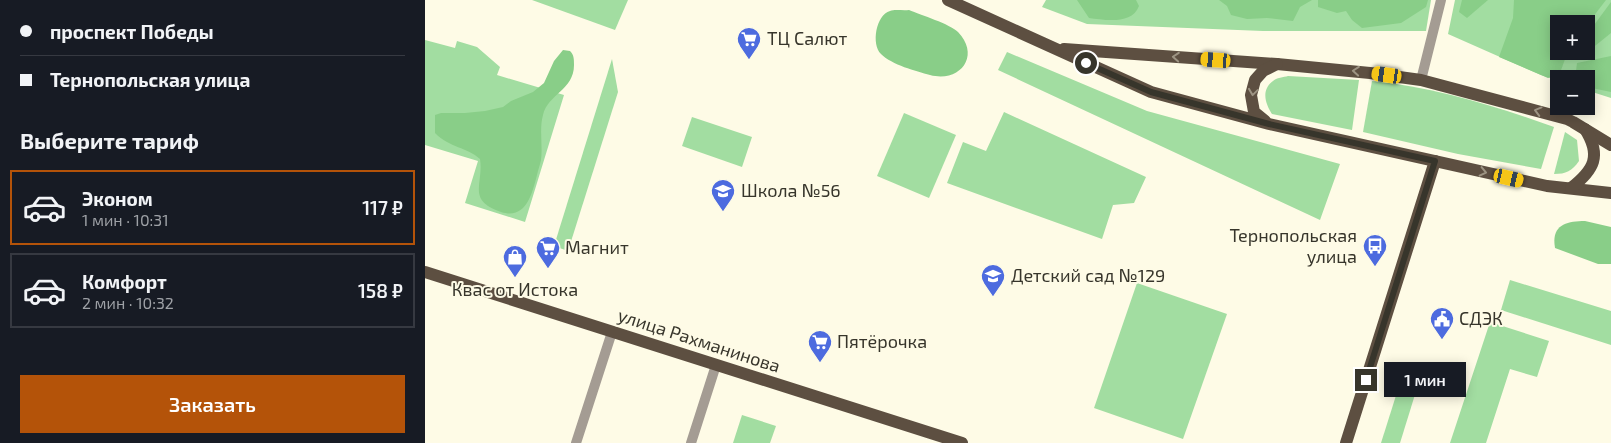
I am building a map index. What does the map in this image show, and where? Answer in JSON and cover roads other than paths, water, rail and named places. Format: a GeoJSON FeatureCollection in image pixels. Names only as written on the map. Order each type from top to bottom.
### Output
{"type":"FeatureCollection","features":[{"type":"Feature","properties":{"kind":"main road"},"geometry":{"type":"LineString","coordinates":[[948,0],[1151,92],[1269,124],[1547,186],[1611,192]]}},
{"type":"Feature","properties":{"kind":"main road"},"geometry":{"type":"LineString","coordinates":[[1054,49],[1277,64],[1421,80],[1567,119],[1611,145]]}},
{"type":"Feature","properties":{"kind":"main road"},"geometry":{"type":"LineString","coordinates":[[1269,124],[1254,112],[1251,95],[1255,80],[1263,71],[1277,64]]}},
{"type":"Feature","properties":{"kind":"main road"},"geometry":{"type":"LineString","coordinates":[[1571,188],[1587,176],[1594,162],[1593,141],[1583,128]]}},
{"type":"Feature","properties":{"kind":"main road"},"geometry":{"type":"LineString","coordinates":[[1347,443],[1435,161]]}},
{"type":"Feature","properties":{"kind":"main road","name":"улица Рахманинова"},"geometry":{"type":"LineString","coordinates":[[425,272],[962,443]]}},
{"type":"Feature","properties":{"kind":"street"},"geometry":{"type":"LineString","coordinates":[[1421,80],[1441,0]]}},
{"type":"Feature","properties":{"kind":"street"},"geometry":{"type":"LineString","coordinates":[[576,443],[612,332]]}},
{"type":"Feature","properties":{"kind":"street"},"geometry":{"type":"LineString","coordinates":[[691,443],[716,365]]}},
{"type":"Feature","properties":{"kind":"place","name":"ТЦ Салют"},"geometry":{"type":"Point","coordinates":[749,60]}},
{"type":"Feature","properties":{"kind":"place","name":"Школа №56"},"geometry":{"type":"Point","coordinates":[723,212]}},
{"type":"Feature","properties":{"kind":"place","name":"Тернопольская улица"},"geometry":{"type":"Point","coordinates":[1375,267]}},
{"type":"Feature","properties":{"kind":"place","name":"Магнит"},"geometry":{"type":"Point","coordinates":[548,269]}},
{"type":"Feature","properties":{"kind":"place","name":"Квас от Истока"},"geometry":{"type":"Point","coordinates":[515,278]}},
{"type":"Feature","properties":{"kind":"place","name":"Детский сад №129"},"geometry":{"type":"Point","coordinates":[993,297]}},
{"type":"Feature","properties":{"kind":"place","name":"СДЭК"},"geometry":{"type":"Point","coordinates":[1442,340]}},
{"type":"Feature","properties":{"kind":"place","name":"Пятёрочка"},"geometry":{"type":"Point","coordinates":[820,363]}}]}
